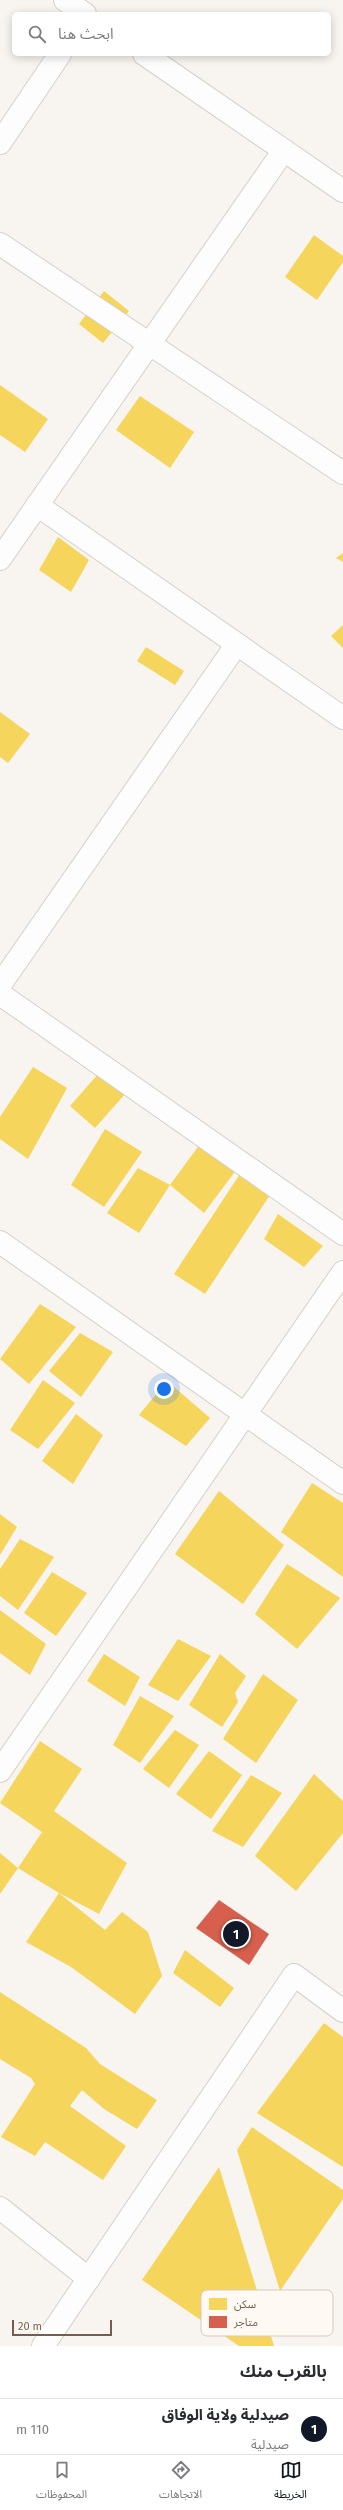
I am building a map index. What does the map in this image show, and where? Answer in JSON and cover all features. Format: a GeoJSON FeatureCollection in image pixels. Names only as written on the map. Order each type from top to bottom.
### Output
{"type":"FeatureCollection","features":[{"type":"Feature","properties":{"kind":"street"},"geometry":{"type":"LineString","coordinates":[[65,0],[83,12]]}},
{"type":"Feature","properties":{"kind":"street"},"geometry":{"type":"LineString","coordinates":[[0,143],[59,56]]}},
{"type":"Feature","properties":{"kind":"street"},"geometry":{"type":"LineString","coordinates":[[147,56],[343,191]]}},
{"type":"Feature","properties":{"kind":"street"},"geometry":{"type":"LineString","coordinates":[[0,559],[284,150]]}},
{"type":"Feature","properties":{"kind":"street"},"geometry":{"type":"LineString","coordinates":[[0,244],[343,473]]}},
{"type":"Feature","properties":{"kind":"street"},"geometry":{"type":"LineString","coordinates":[[37,505],[343,718]]}},
{"type":"Feature","properties":{"kind":"street"},"geometry":{"type":"LineString","coordinates":[[0,985],[237,644]]}},
{"type":"Feature","properties":{"kind":"street"},"geometry":{"type":"LineString","coordinates":[[0,994],[343,1234]]}},
{"type":"Feature","properties":{"kind":"street"},"geometry":{"type":"LineString","coordinates":[[0,1242],[343,1483]]}},
{"type":"Feature","properties":{"kind":"street"},"geometry":{"type":"LineString","coordinates":[[0,1771],[343,1272]]}},
{"type":"Feature","properties":{"kind":"street"},"geometry":{"type":"LineString","coordinates":[[43,2346],[294,1975],[343,2011]]}},
{"type":"Feature","properties":{"kind":"street"},"geometry":{"type":"LineString","coordinates":[[0,2208],[89,2279]]}},
{"type":"Feature","properties":{"kind":"building: سكن"},"geometry":{"type":"Polygon","coordinates":[[[314,235],[343,256],[343,262],[317,300],[285,277],[314,235]]]}},
{"type":"Feature","properties":{"kind":"building: سكن"},"geometry":{"type":"Polygon","coordinates":[[[104,291],[129,311],[103,343],[79,324],[104,291]]]}},
{"type":"Feature","properties":{"kind":"building: سكن"},"geometry":{"type":"Polygon","coordinates":[[[0,385],[48,419],[25,452],[0,435],[0,385]]]}},
{"type":"Feature","properties":{"kind":"building: سكن"},"geometry":{"type":"Polygon","coordinates":[[[140,396],[194,432],[170,468],[116,430],[140,396]]]}},
{"type":"Feature","properties":{"kind":"building: سكن"},"geometry":{"type":"Polygon","coordinates":[[[58,537],[89,560],[71,592],[39,570],[58,537]]]}},
{"type":"Feature","properties":{"kind":"building: سكن"},"geometry":{"type":"Polygon","coordinates":[[[343,553],[343,562],[336,558],[343,553]]]}},
{"type":"Feature","properties":{"kind":"building: سكن"},"geometry":{"type":"Polygon","coordinates":[[[343,625],[343,648],[331,636],[343,625]]]}},
{"type":"Feature","properties":{"kind":"building: سكن"},"geometry":{"type":"Polygon","coordinates":[[[146,647],[184,671],[175,685],[137,661],[146,647]]]}},
{"type":"Feature","properties":{"kind":"building: سكن"},"geometry":{"type":"Polygon","coordinates":[[[0,712],[30,734],[8,763],[0,757],[0,712]]]}},
{"type":"Feature","properties":{"kind":"building: سكن"},"geometry":{"type":"Polygon","coordinates":[[[33,1067],[67,1088],[28,1159],[0,1139],[0,1117],[33,1067]]]}},
{"type":"Feature","properties":{"kind":"building: سكن"},"geometry":{"type":"Polygon","coordinates":[[[99,1073],[126,1093],[95,1128],[70,1106],[99,1073]]]}},
{"type":"Feature","properties":{"kind":"building: سكن"},"geometry":{"type":"Polygon","coordinates":[[[105,1129],[142,1152],[104,1207],[71,1185],[105,1129]]]}},
{"type":"Feature","properties":{"kind":"building: سكن"},"geometry":{"type":"Polygon","coordinates":[[[200,1144],[237,1169],[204,1213],[170,1185],[200,1144]]]}},
{"type":"Feature","properties":{"kind":"building: سكن"},"geometry":{"type":"Polygon","coordinates":[[[138,1168],[170,1185],[139,1233],[107,1213],[138,1168]]]}},
{"type":"Feature","properties":{"kind":"building: سكن"},"geometry":{"type":"Polygon","coordinates":[[[240,1174],[270,1195],[205,1294],[174,1274],[240,1174]]]}},
{"type":"Feature","properties":{"kind":"building: سكن"},"geometry":{"type":"Polygon","coordinates":[[[278,1214],[323,1246],[304,1267],[264,1239],[278,1214]]]}},
{"type":"Feature","properties":{"kind":"building: سكن"},"geometry":{"type":"Polygon","coordinates":[[[40,1304],[76,1327],[29,1384],[0,1359],[40,1304]]]}},
{"type":"Feature","properties":{"kind":"building: سكن"},"geometry":{"type":"Polygon","coordinates":[[[80,1333],[113,1352],[81,1397],[49,1371],[80,1333]]]}},
{"type":"Feature","properties":{"kind":"building: سكن"},"geometry":{"type":"Polygon","coordinates":[[[43,1380],[75,1403],[38,1449],[10,1430],[43,1380]]]}},
{"type":"Feature","properties":{"kind":"building: سكن"},"geometry":{"type":"Polygon","coordinates":[[[167,1381],[210,1418],[186,1446],[139,1415],[167,1381]]]}},
{"type":"Feature","properties":{"kind":"building: سكن"},"geometry":{"type":"Polygon","coordinates":[[[76,1414],[103,1435],[73,1484],[42,1461],[76,1414]]]}},
{"type":"Feature","properties":{"kind":"building: سكن"},"geometry":{"type":"Polygon","coordinates":[[[312,1483],[343,1503],[343,1577],[281,1532],[312,1483]]]}},
{"type":"Feature","properties":{"kind":"building: سكن"},"geometry":{"type":"Polygon","coordinates":[[[219,1491],[284,1545],[243,1604],[175,1554],[219,1491]]]}},
{"type":"Feature","properties":{"kind":"building: سكن"},"geometry":{"type":"Polygon","coordinates":[[[0,1514],[17,1527],[0,1555],[0,1514]]]}},
{"type":"Feature","properties":{"kind":"building: سكن"},"geometry":{"type":"Polygon","coordinates":[[[20,1539],[54,1557],[18,1610],[0,1596],[0,1569],[20,1539]]]}},
{"type":"Feature","properties":{"kind":"building: سكن"},"geometry":{"type":"Polygon","coordinates":[[[287,1564],[340,1598],[297,1649],[255,1614],[287,1564]]]}},
{"type":"Feature","properties":{"kind":"building: سكن"},"geometry":{"type":"Polygon","coordinates":[[[52,1572],[87,1593],[56,1636],[24,1613],[52,1572]]]}},
{"type":"Feature","properties":{"kind":"building: سكن"},"geometry":{"type":"Polygon","coordinates":[[[0,1610],[46,1644],[30,1675],[0,1653],[0,1610]]]}},
{"type":"Feature","properties":{"kind":"building: سكن"},"geometry":{"type":"Polygon","coordinates":[[[178,1639],[211,1656],[178,1701],[148,1685],[178,1639]]]}},
{"type":"Feature","properties":{"kind":"building: سكن"},"geometry":{"type":"Polygon","coordinates":[[[104,1654],[140,1677],[125,1706],[87,1681],[104,1654]]]}},
{"type":"Feature","properties":{"kind":"building: سكن"},"geometry":{"type":"Polygon","coordinates":[[[220,1654],[246,1676],[235,1693],[238,1702],[222,1727],[189,1705],[220,1654]]]}},
{"type":"Feature","properties":{"kind":"building: سكن"},"geometry":{"type":"Polygon","coordinates":[[[263,1674],[298,1700],[256,1763],[223,1739],[263,1674]]]}},
{"type":"Feature","properties":{"kind":"building: سكن"},"geometry":{"type":"Polygon","coordinates":[[[140,1696],[174,1716],[140,1763],[113,1745],[140,1696]]]}},
{"type":"Feature","properties":{"kind":"building: سكن"},"geometry":{"type":"Polygon","coordinates":[[[175,1730],[199,1745],[169,1788],[143,1769],[175,1730]]]}},
{"type":"Feature","properties":{"kind":"building: سكن"},"geometry":{"type":"Polygon","coordinates":[[[40,1741],[82,1769],[54,1811],[127,1863],[99,1914],[59,1893],[18,1868],[42,1832],[0,1803],[40,1741]]]}},
{"type":"Feature","properties":{"kind":"building: سكن"},"geometry":{"type":"Polygon","coordinates":[[[209,1751],[242,1775],[211,1819],[176,1794],[209,1751]]]}},
{"type":"Feature","properties":{"kind":"building: سكن"},"geometry":{"type":"Polygon","coordinates":[[[314,1774],[343,1801],[343,1833],[296,1891],[255,1856],[314,1774]]]}},
{"type":"Feature","properties":{"kind":"building: سكن"},"geometry":{"type":"Polygon","coordinates":[[[251,1775],[282,1793],[243,1847],[212,1831],[251,1775]]]}},
{"type":"Feature","properties":{"kind":"building: سكن"},"geometry":{"type":"Polygon","coordinates":[[[0,1853],[18,1868],[0,1894],[0,1853]]]}},
{"type":"Feature","properties":{"kind":"building: سكن"},"geometry":{"type":"Polygon","coordinates":[[[59,1893],[105,1930],[122,1912],[148,1932],[162,1976],[135,2014],[71,1967],[26,1942],[59,1893]]]}},
{"type":"Feature","properties":{"kind":"building: سكن"},"geometry":{"type":"Polygon","coordinates":[[[185,1950],[234,1988],[220,2007],[173,1973],[185,1950]]]}},
{"type":"Feature","properties":{"kind":"building: سكن"},"geometry":{"type":"Polygon","coordinates":[[[0,1992],[86,2048],[100,2064],[157,2100],[137,2129],[104,2109],[82,2090],[70,2106],[126,2146],[103,2180],[45,2142],[35,2156],[1,2137],[35,2084],[31,2078],[0,2059],[0,1992]]]}},
{"type":"Feature","properties":{"kind":"building: سكن"},"geometry":{"type":"Polygon","coordinates":[[[324,2023],[343,2037],[343,2167],[257,2113],[324,2023]]]}},
{"type":"Feature","properties":{"kind":"building: سكن"},"geometry":{"type":"Polygon","coordinates":[[[252,2127],[343,2190],[343,2199],[281,2290],[280,2290],[237,2150],[252,2127]]]}},
{"type":"Feature","properties":{"kind":"building: سكن"},"geometry":{"type":"Polygon","coordinates":[[[219,2167],[257,2290],[201,2290],[201,2320],[142,2280],[219,2167]]]}},
{"type":"Feature","properties":{"kind":"building: سكن"},"geometry":{"type":"Polygon","coordinates":[[[224,2336],[271,2336],[274,2346],[239,2346],[224,2336]]]}},
{"type":"Feature","properties":{"kind":"building: متاجر"},"geometry":{"type":"Polygon","coordinates":[[[219,1900],[269,1934],[249,1965],[196,1928],[219,1900]]]}},
{"type":"Feature","properties":{"kind":"place","name":"صيدلية ولاية الوفاق"},"geometry":{"type":"Point","coordinates":[236,1934]}}]}
